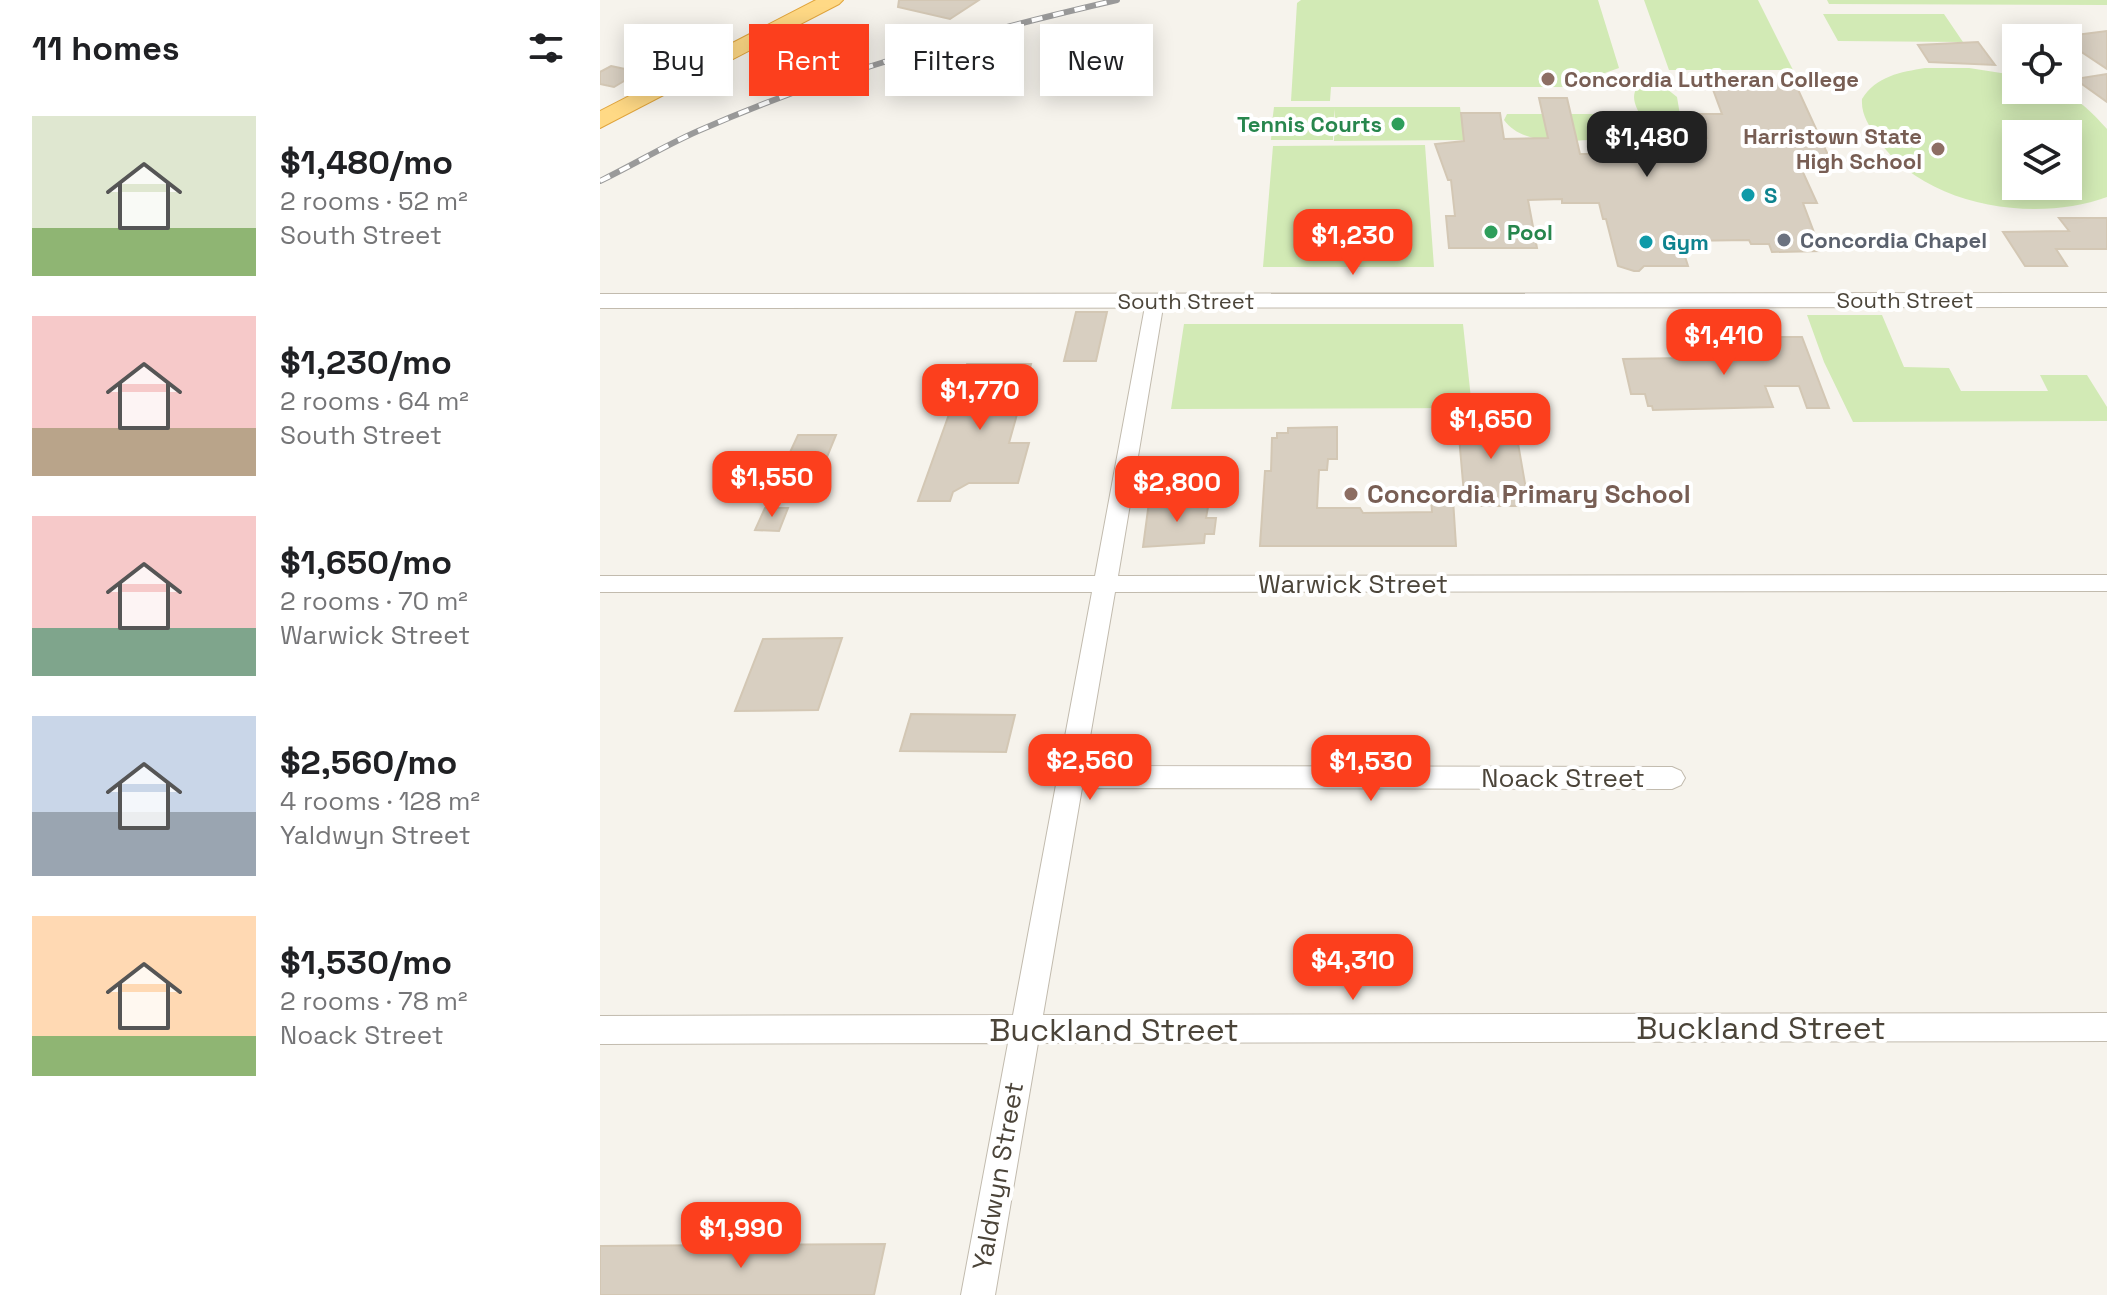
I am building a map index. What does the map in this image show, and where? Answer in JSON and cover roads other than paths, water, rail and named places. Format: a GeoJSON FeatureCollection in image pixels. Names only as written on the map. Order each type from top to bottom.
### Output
{"type":"FeatureCollection","features":[{"type":"Feature","properties":{"kind":"highway"},"geometry":{"type":"LineString","coordinates":[[600,121],[832,0]]}},
{"type":"Feature","properties":{"kind":"street","name":"South Street"},"geometry":{"type":"LineString","coordinates":[[600,301],[2107,300]]}},
{"type":"Feature","properties":{"kind":"street","name":"Yaldwyn Street"},"geometry":{"type":"LineString","coordinates":[[978,1295],[1155,301]]}},
{"type":"Feature","properties":{"kind":"street","name":"Warwick Street"},"geometry":{"type":"LineString","coordinates":[[600,584],[2107,583]]}},
{"type":"Feature","properties":{"kind":"street","name":"Noack Street"},"geometry":{"type":"LineString","coordinates":[[1069,777],[1672,778]]}},
{"type":"Feature","properties":{"kind":"street","name":"Buckland Street"},"geometry":{"type":"LineString","coordinates":[[600,1030],[2107,1027]]}},
{"type":"Feature","properties":{"kind":"railway"},"geometry":{"type":"LineString","coordinates":[[600,181],[698,131],[800,90],[957,40],[1117,0]]}},
{"type":"Feature","properties":{"kind":"place","name":"Concordia Lutheran College"},"geometry":{"type":"Point","coordinates":[1548,79]}},
{"type":"Feature","properties":{"kind":"place","name":"Tennis Courts"},"geometry":{"type":"Point","coordinates":[1398,124]}},
{"type":"Feature","properties":{"kind":"place","name":"Harristown State High School"},"geometry":{"type":"Point","coordinates":[1938,149]}},
{"type":"Feature","properties":{"kind":"place","name":"S"},"geometry":{"type":"Point","coordinates":[1748,195]}},
{"type":"Feature","properties":{"kind":"place","name":"Pool"},"geometry":{"type":"Point","coordinates":[1491,232]}},
{"type":"Feature","properties":{"kind":"place","name":"Concordia Chapel"},"geometry":{"type":"Point","coordinates":[1784,240]}},
{"type":"Feature","properties":{"kind":"place","name":"Gym"},"geometry":{"type":"Point","coordinates":[1646,242]}},
{"type":"Feature","properties":{"kind":"place","name":"Concordia Primary School"},"geometry":{"type":"Point","coordinates":[1351,494]}}]}
